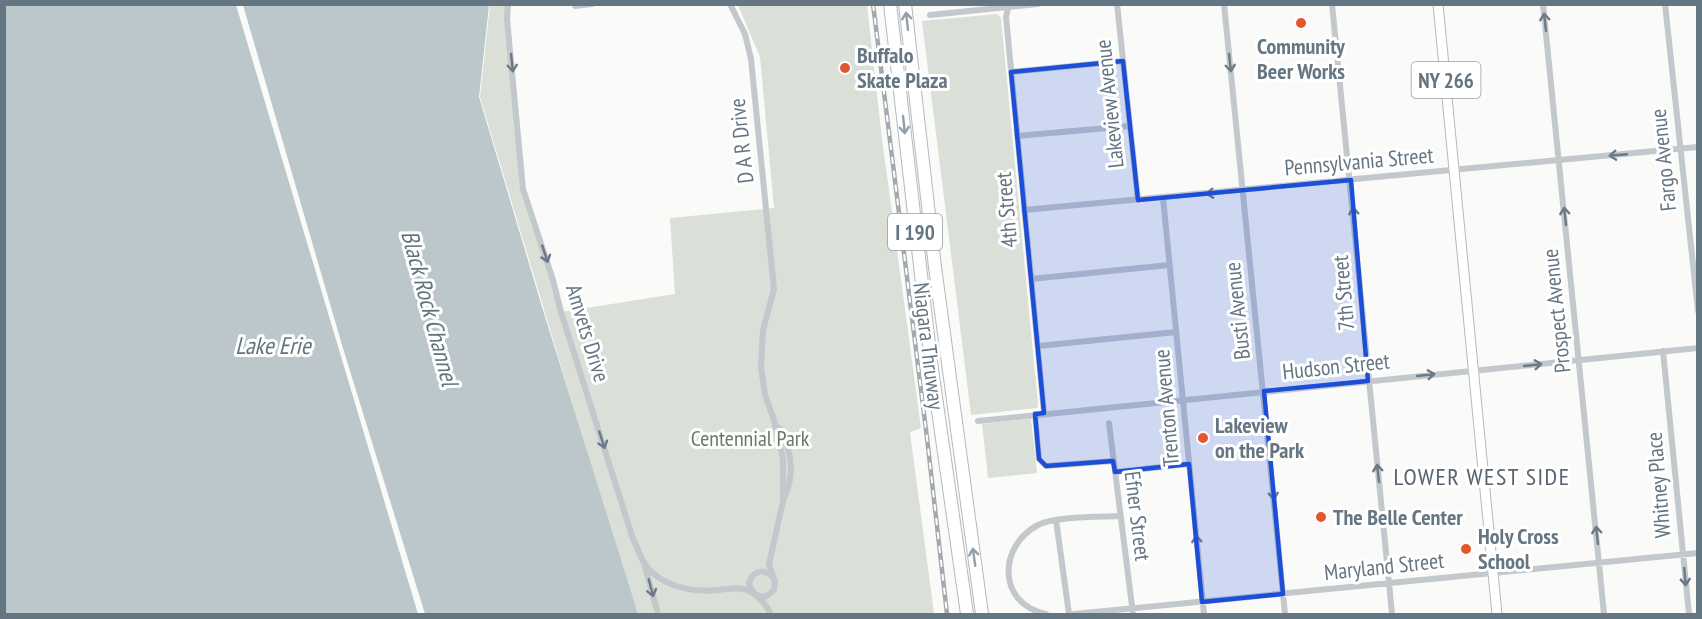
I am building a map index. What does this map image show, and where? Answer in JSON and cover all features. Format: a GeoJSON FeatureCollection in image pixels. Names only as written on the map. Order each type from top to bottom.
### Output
{"type":"FeatureCollection","features":[{"type":"Feature","properties":{"kind":"highway","name":"Niagara Thruway"},"geometry":{"type":"LineString","coordinates":[[890,4],[931,362],[967,615]]}},
{"type":"Feature","properties":{"kind":"highway","name":"Niagara Thruway"},"geometry":{"type":"LineString","coordinates":[[905,4],[935,267],[982,615]]}},
{"type":"Feature","properties":{"kind":"main road","name":"NY 266"},"geometry":{"type":"LineString","coordinates":[[1438,4],[1497,615]]}},
{"type":"Feature","properties":{"kind":"street","name":"Amvets Drive"},"geometry":{"type":"LineString","coordinates":[[508,4],[507,19],[523,189],[554,280],[561,312],[633,539],[644,562],[656,575],[681,588],[701,591],[740,587]]}},
{"type":"Feature","properties":{"kind":"street"},"geometry":{"type":"LineString","coordinates":[[575,6],[592,4]]}},
{"type":"Feature","properties":{"kind":"street","name":"D A R Drive"},"geometry":{"type":"LineString","coordinates":[[730,4],[745,34],[751,60],[773,278],[772,299],[763,330],[761,367],[765,395],[774,420],[783,459],[783,501],[769,558]]}},
{"type":"Feature","properties":{"kind":"street"},"geometry":{"type":"LineString","coordinates":[[930,15],[1038,4]]}},
{"type":"Feature","properties":{"kind":"street","name":"Lakeview Avenue"},"geometry":{"type":"LineString","coordinates":[[1117,4],[1137,201]]}},
{"type":"Feature","properties":{"kind":"street","name":"Busti Avenue"},"geometry":{"type":"LineString","coordinates":[[1224,4],[1285,615]]}},
{"type":"Feature","properties":{"kind":"street","name":"7th Street"},"geometry":{"type":"LineString","coordinates":[[1332,4],[1392,615]]}},
{"type":"Feature","properties":{"kind":"street","name":"Prospect Avenue"},"geometry":{"type":"LineString","coordinates":[[1543,4],[1604,615]]}},
{"type":"Feature","properties":{"kind":"street","name":"Fargo Avenue"},"geometry":{"type":"LineString","coordinates":[[1665,4],[1698,311]]}},
{"type":"Feature","properties":{"kind":"street","name":"4th Street"},"geometry":{"type":"LineString","coordinates":[[1009,6],[1006,17],[1044,413]]}},
{"type":"Feature","properties":{"kind":"street"},"geometry":{"type":"LineString","coordinates":[[1011,72],[1123,61]]}},
{"type":"Feature","properties":{"kind":"street"},"geometry":{"type":"LineString","coordinates":[[1017,136],[1130,126]]}},
{"type":"Feature","properties":{"kind":"street","name":"Pennsylvania Street"},"geometry":{"type":"LineString","coordinates":[[1024,210],[1698,147]]}},
{"type":"Feature","properties":{"kind":"street","name":"Trenton Avenue"},"geometry":{"type":"LineString","coordinates":[[1163,198],[1204,615]]}},
{"type":"Feature","properties":{"kind":"street"},"geometry":{"type":"LineString","coordinates":[[1031,279],[1169,265]]}},
{"type":"Feature","properties":{"kind":"street"},"geometry":{"type":"LineString","coordinates":[[1038,346],[1176,332]]}},
{"type":"Feature","properties":{"kind":"street","name":"Hudson Street"},"geometry":{"type":"LineString","coordinates":[[978,421],[1698,348]]}},
{"type":"Feature","properties":{"kind":"street","name":"Whitney Place"},"geometry":{"type":"LineString","coordinates":[[1664,351],[1689,615]]}},
{"type":"Feature","properties":{"kind":"street"},"geometry":{"type":"LineString","coordinates":[[1035,414],[1039,459],[1046,466],[1113,461]]}},
{"type":"Feature","properties":{"kind":"street","name":"Efner Street"},"geometry":{"type":"LineString","coordinates":[[1109,423],[1133,611]]}},
{"type":"Feature","properties":{"kind":"street"},"geometry":{"type":"LineString","coordinates":[[1115,472],[1189,464]]}},
{"type":"Feature","properties":{"kind":"street"},"geometry":{"type":"LineString","coordinates":[[1046,615],[1031,609],[1017,597],[1009,580],[1008,571],[1014,550],[1027,533],[1044,522],[1120,516]]}},
{"type":"Feature","properties":{"kind":"street"},"geometry":{"type":"LineString","coordinates":[[1056,520],[1069,615]]}},
{"type":"Feature","properties":{"kind":"street","name":"Maryland Street"},"geometry":{"type":"LineString","coordinates":[[1074,615],[1133,611],[1202,602],[1698,553]]}},
{"type":"Feature","properties":{"kind":"street"},"geometry":{"type":"LineString","coordinates":[[740,587],[769,558]]}},
{"type":"Feature","properties":{"kind":"street"},"geometry":{"type":"LineString","coordinates":[[769,558],[769,567],[774,579],[774,590],[768,600],[769,611]]}},
{"type":"Feature","properties":{"kind":"street"},"geometry":{"type":"LineString","coordinates":[[644,562],[658,615]]}},
{"type":"Feature","properties":{"kind":"street"},"geometry":{"type":"LineString","coordinates":[[753,575],[765,571],[774,579]]}},
{"type":"Feature","properties":{"kind":"street"},"geometry":{"type":"LineString","coordinates":[[753,575],[750,586],[755,595],[765,597],[774,590]]}},
{"type":"Feature","properties":{"kind":"street"},"geometry":{"type":"LineString","coordinates":[[740,587],[747,589],[766,603],[769,611]]}},
{"type":"Feature","properties":{"kind":"highlighted area"},"geometry":{"type":"Polygon","coordinates":[[[1123,61],[1138,200],[1351,180],[1368,381],[1264,391],[1283,594],[1202,602],[1189,464],[1115,472],[1113,461],[1046,466],[1039,459],[1035,414],[1044,413],[1011,72],[1123,61]]]}},
{"type":"Feature","properties":{"kind":"green space","name":"Centennial Park"},"geometry":{"type":"Polygon","coordinates":[[[490,5],[508,5],[523,189],[561,312],[675,294],[670,218],[774,208],[760,57],[738,5],[867,5],[881,131],[921,428],[910,432],[934,614],[638,614],[615,545],[480,97],[490,5]]]}},
{"type":"Feature","properties":{"kind":"green space"},"geometry":{"type":"Polygon","coordinates":[[[997,14],[1001,18],[1038,405],[1037,408],[971,415],[922,21],[997,14]]]}},
{"type":"Feature","properties":{"kind":"green space"},"geometry":{"type":"Polygon","coordinates":[[[1031,419],[1037,473],[988,478],[982,424],[1031,419]]]}},
{"type":"Feature","properties":{"kind":"water","name":"Lake Erie"},"geometry":{"type":"Polygon","coordinates":[[[4,5],[489,5],[479,97],[638,614],[5,614],[4,5]]]}},
{"type":"Feature","properties":{"kind":"pier"},"geometry":{"type":"Polygon","coordinates":[[[236,5],[243,5],[342,345],[425,614],[418,614],[236,5]]]}},
{"type":"Feature","properties":{"kind":"railway"},"geometry":{"type":"LineString","coordinates":[[873,4],[947,614]]}},
{"type":"Feature","properties":{"kind":"place","name":"Community Beer Works"},"geometry":{"type":"Point","coordinates":[1301,23]}},
{"type":"Feature","properties":{"kind":"place","name":"Buffalo Skate Plaza"},"geometry":{"type":"Point","coordinates":[845,68]}},
{"type":"Feature","properties":{"kind":"place","name":"Lakeview on the Park"},"geometry":{"type":"Point","coordinates":[1203,438]}},
{"type":"Feature","properties":{"kind":"place","name":"The Belle Center"},"geometry":{"type":"Point","coordinates":[1321,517]}},
{"type":"Feature","properties":{"kind":"place","name":"Holy Cross School"},"geometry":{"type":"Point","coordinates":[1466,549]}},
{"type":"Feature","properties":{"kind":"district","name":"LOWER WEST SIDE"},"geometry":{"type":"Point","coordinates":[1482,476]}},
{"type":"Feature","properties":{"kind":"water label","name":"Black Rock Channel"},"geometry":{"type":"Point","coordinates":[430,308]}}]}
